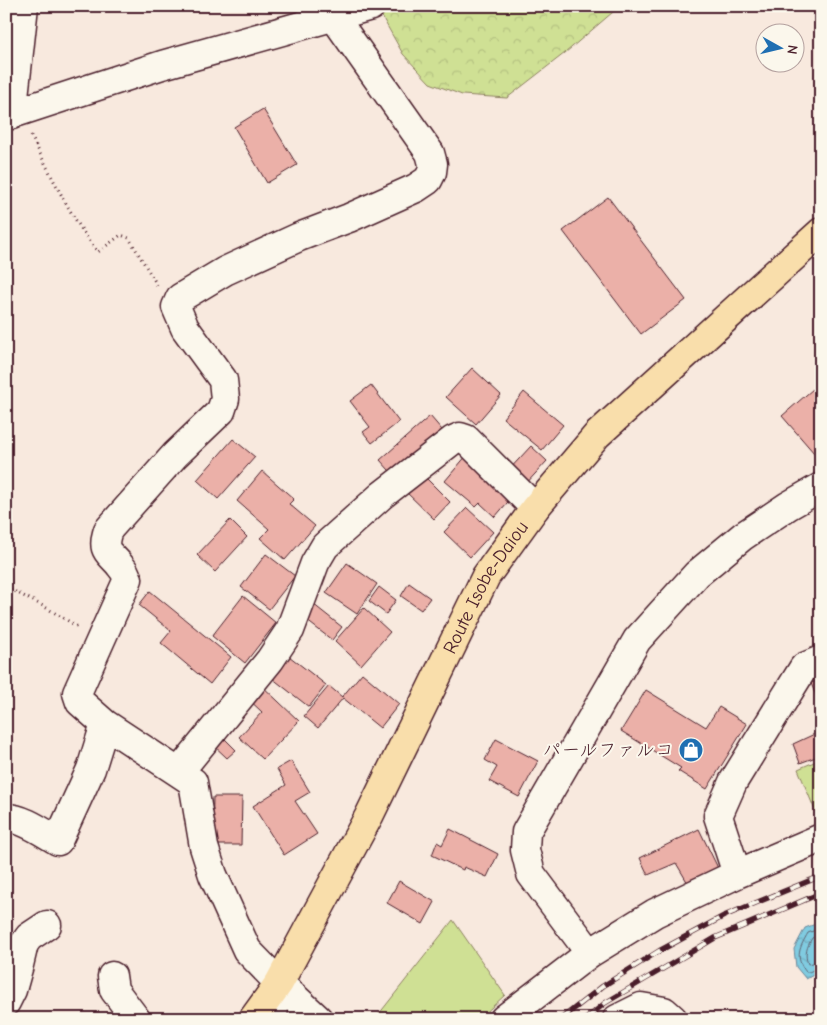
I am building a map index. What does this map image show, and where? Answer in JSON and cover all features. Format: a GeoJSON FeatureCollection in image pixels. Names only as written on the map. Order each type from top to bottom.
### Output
{"type":"FeatureCollection","features":[{"type":"Feature","properties":{"kind":"main road","name":"Route Isobe-Daiou"},"geometry":{"type":"LineString","coordinates":[[253,1019],[279,983],[369,816],[486,576],[535,508],[596,435],[821,232]]}},
{"type":"Feature","properties":{"kind":"street"},"geometry":{"type":"LineString","coordinates":[[24,6],[12,115],[162,65],[371,6]]}},
{"type":"Feature","properties":{"kind":"street"},"geometry":{"type":"LineString","coordinates":[[318,1019],[247,950],[214,875],[204,847],[193,782],[105,724],[80,702],[77,693],[128,580],[123,568],[106,550],[105,539],[108,530],[175,455],[222,410],[225,399],[223,380],[185,328],[176,307],[180,298],[225,271],[299,237],[416,188],[428,180],[432,172],[433,164],[430,153],[334,17]]}},
{"type":"Feature","properties":{"kind":"street"},"geometry":{"type":"LineString","coordinates":[[179,772],[270,660],[290,630],[315,563],[325,546],[382,495],[453,440],[460,437],[466,439],[535,508]]}},
{"type":"Feature","properties":{"kind":"street"},"geometry":{"type":"LineString","coordinates":[[590,953],[531,874],[525,850],[526,832],[637,640],[697,574],[744,536],[788,506],[821,487]]}},
{"type":"Feature","properties":{"kind":"street"},"geometry":{"type":"LineString","coordinates":[[737,874],[718,816],[733,782],[804,667],[821,660]]}},
{"type":"Feature","properties":{"kind":"street"},"geometry":{"type":"LineString","coordinates":[[6,818],[21,821],[58,841],[92,769],[105,724]]}},
{"type":"Feature","properties":{"kind":"street"},"geometry":{"type":"LineString","coordinates":[[504,1019],[590,953],[655,912],[821,838]]}},
{"type":"Feature","properties":{"kind":"street"},"geometry":{"type":"LineString","coordinates":[[6,1002],[12,990],[13,961],[29,937],[47,925]]}},
{"type":"Feature","properties":{"kind":"street"},"geometry":{"type":"LineString","coordinates":[[112,976],[114,990],[136,1019]]}},
{"type":"Feature","properties":{"kind":"street"},"geometry":{"type":"LineString","coordinates":[[272,1019],[279,983]]}},
{"type":"Feature","properties":{"kind":"street"},"geometry":{"type":"LineString","coordinates":[[617,1019],[641,1007],[664,1011],[673,1019]]}},
{"type":"Feature","properties":{"kind":"path"},"geometry":{"type":"LineString","coordinates":[[12,115],[88,239],[98,252],[121,235],[129,238],[161,291],[169,302],[176,307]]}},
{"type":"Feature","properties":{"kind":"path"},"geometry":{"type":"LineString","coordinates":[[6,587],[100,640]]}},
{"type":"Feature","properties":{"kind":"green space"},"geometry":{"type":"Polygon","coordinates":[[[376,6],[620,6],[565,53],[507,98],[462,95],[430,83],[403,54],[376,6]]]}},
{"type":"Feature","properties":{"kind":"green space"},"geometry":{"type":"Polygon","coordinates":[[[821,759],[821,825],[798,769],[821,759]]]}},
{"type":"Feature","properties":{"kind":"green space"},"geometry":{"type":"Polygon","coordinates":[[[453,920],[505,995],[479,1019],[375,1019],[453,920]]]}},
{"type":"Feature","properties":{"kind":"water"},"geometry":{"type":"Polygon","coordinates":[[[821,922],[821,971],[806,979],[796,967],[794,949],[805,928],[821,922]]]}},
{"type":"Feature","properties":{"kind":"building"},"geometry":{"type":"Polygon","coordinates":[[[263,109],[297,165],[267,183],[234,127],[263,109]]]}},
{"type":"Feature","properties":{"kind":"building"},"geometry":{"type":"Polygon","coordinates":[[[608,197],[686,300],[641,334],[563,231],[608,197]]]}},
{"type":"Feature","properties":{"kind":"building"},"geometry":{"type":"Polygon","coordinates":[[[472,368],[501,395],[476,424],[446,397],[472,368]]]}},
{"type":"Feature","properties":{"kind":"building"},"geometry":{"type":"Polygon","coordinates":[[[821,382],[821,461],[782,416],[821,382]]]}},
{"type":"Feature","properties":{"kind":"building"},"geometry":{"type":"Polygon","coordinates":[[[371,385],[399,422],[372,443],[363,432],[370,427],[350,401],[371,385]]]}},
{"type":"Feature","properties":{"kind":"building"},"geometry":{"type":"Polygon","coordinates":[[[524,392],[563,425],[542,450],[503,418],[524,392]]]}},
{"type":"Feature","properties":{"kind":"building"},"geometry":{"type":"Polygon","coordinates":[[[430,416],[448,437],[398,480],[380,460],[430,416]]]}},
{"type":"Feature","properties":{"kind":"building"},"geometry":{"type":"Polygon","coordinates":[[[233,439],[255,457],[218,499],[197,480],[233,439]]]}},
{"type":"Feature","properties":{"kind":"building"},"geometry":{"type":"Polygon","coordinates":[[[531,446],[547,461],[523,487],[507,472],[531,446]]]}},
{"type":"Feature","properties":{"kind":"building"},"geometry":{"type":"Polygon","coordinates":[[[467,455],[513,496],[495,517],[480,503],[476,507],[445,481],[467,455]]]}},
{"type":"Feature","properties":{"kind":"building"},"geometry":{"type":"Polygon","coordinates":[[[262,471],[294,499],[289,504],[315,526],[285,560],[260,538],[269,529],[237,501],[262,471]]]}},
{"type":"Feature","properties":{"kind":"building"},"geometry":{"type":"Polygon","coordinates":[[[423,475],[450,502],[434,519],[406,492],[423,475]]]}},
{"type":"Feature","properties":{"kind":"building"},"geometry":{"type":"Polygon","coordinates":[[[467,508],[493,532],[470,557],[444,532],[467,508]]]}},
{"type":"Feature","properties":{"kind":"building"},"geometry":{"type":"Polygon","coordinates":[[[230,520],[247,537],[215,572],[197,555],[230,520]]]}},
{"type":"Feature","properties":{"kind":"building"},"geometry":{"type":"Polygon","coordinates":[[[266,554],[295,576],[269,609],[241,587],[266,554]]]}},
{"type":"Feature","properties":{"kind":"building"},"geometry":{"type":"Polygon","coordinates":[[[347,563],[377,584],[357,614],[326,593],[347,563]]]}},
{"type":"Feature","properties":{"kind":"building"},"geometry":{"type":"Polygon","coordinates":[[[409,583],[430,598],[421,610],[401,596],[409,583]]]}},
{"type":"Feature","properties":{"kind":"building"},"geometry":{"type":"Polygon","coordinates":[[[379,587],[396,600],[386,614],[369,601],[379,587]]]}},
{"type":"Feature","properties":{"kind":"building"},"geometry":{"type":"Polygon","coordinates":[[[150,591],[231,657],[210,684],[161,643],[171,631],[139,605],[150,591]]]}},
{"type":"Feature","properties":{"kind":"building"},"geometry":{"type":"Polygon","coordinates":[[[243,596],[276,623],[245,663],[212,636],[243,596]]]}},
{"type":"Feature","properties":{"kind":"building"},"geometry":{"type":"Polygon","coordinates":[[[313,604],[342,627],[332,640],[302,617],[313,604]]]}},
{"type":"Feature","properties":{"kind":"building"},"geometry":{"type":"Polygon","coordinates":[[[364,608],[390,632],[361,665],[335,641],[364,608]]]}},
{"type":"Feature","properties":{"kind":"building"},"geometry":{"type":"Polygon","coordinates":[[[289,656],[326,685],[309,707],[272,678],[289,656]]]}},
{"type":"Feature","properties":{"kind":"building"},"geometry":{"type":"Polygon","coordinates":[[[362,673],[399,704],[380,728],[343,698],[318,728],[304,716],[329,686],[342,697],[362,673]]]}},
{"type":"Feature","properties":{"kind":"building"},"geometry":{"type":"Polygon","coordinates":[[[821,680],[821,709],[811,683],[821,680]]]}},
{"type":"Feature","properties":{"kind":"building"},"geometry":{"type":"Polygon","coordinates":[[[258,682],[299,721],[263,759],[239,737],[262,712],[245,696],[258,682]]]}},
{"type":"Feature","properties":{"kind":"building","name":"パールファルコ"},"geometry":{"type":"Polygon","coordinates":[[[646,690],[706,727],[719,707],[747,724],[707,789],[678,771],[681,768],[621,731],[646,690]]]}},
{"type":"Feature","properties":{"kind":"building"},"geometry":{"type":"Polygon","coordinates":[[[821,731],[821,755],[800,763],[793,744],[821,731]]]}},
{"type":"Feature","properties":{"kind":"building"},"geometry":{"type":"Polygon","coordinates":[[[218,732],[236,750],[227,758],[209,741],[218,732]]]}},
{"type":"Feature","properties":{"kind":"building"},"geometry":{"type":"Polygon","coordinates":[[[496,739],[538,761],[519,797],[489,781],[497,767],[485,760],[496,739]]]}},
{"type":"Feature","properties":{"kind":"building"},"geometry":{"type":"Polygon","coordinates":[[[291,761],[310,792],[295,801],[317,834],[284,855],[253,806],[286,785],[277,769],[291,761]]]}},
{"type":"Feature","properties":{"kind":"building"},"geometry":{"type":"Polygon","coordinates":[[[213,797],[242,797],[241,845],[212,845],[213,797]]]}},
{"type":"Feature","properties":{"kind":"building"},"geometry":{"type":"Polygon","coordinates":[[[450,829],[498,854],[487,877],[464,867],[463,870],[432,855],[437,842],[442,845],[450,829]]]}},
{"type":"Feature","properties":{"kind":"building"},"geometry":{"type":"Polygon","coordinates":[[[699,829],[718,868],[689,885],[676,863],[648,875],[640,858],[699,829]]]}},
{"type":"Feature","properties":{"kind":"building"},"geometry":{"type":"Polygon","coordinates":[[[399,881],[435,902],[423,924],[387,903],[399,881]]]}},
{"type":"Feature","properties":{"kind":"railway"},"geometry":{"type":"LineString","coordinates":[[561,1019],[603,986],[659,951],[724,916],[821,876]]}},
{"type":"Feature","properties":{"kind":"railway"},"geometry":{"type":"LineString","coordinates":[[586,1019],[605,1003],[715,938],[821,893]]}},
{"type":"Feature","properties":{"kind":"place","name":"パールファルコ"},"geometry":{"type":"Point","coordinates":[691,750]}}]}
